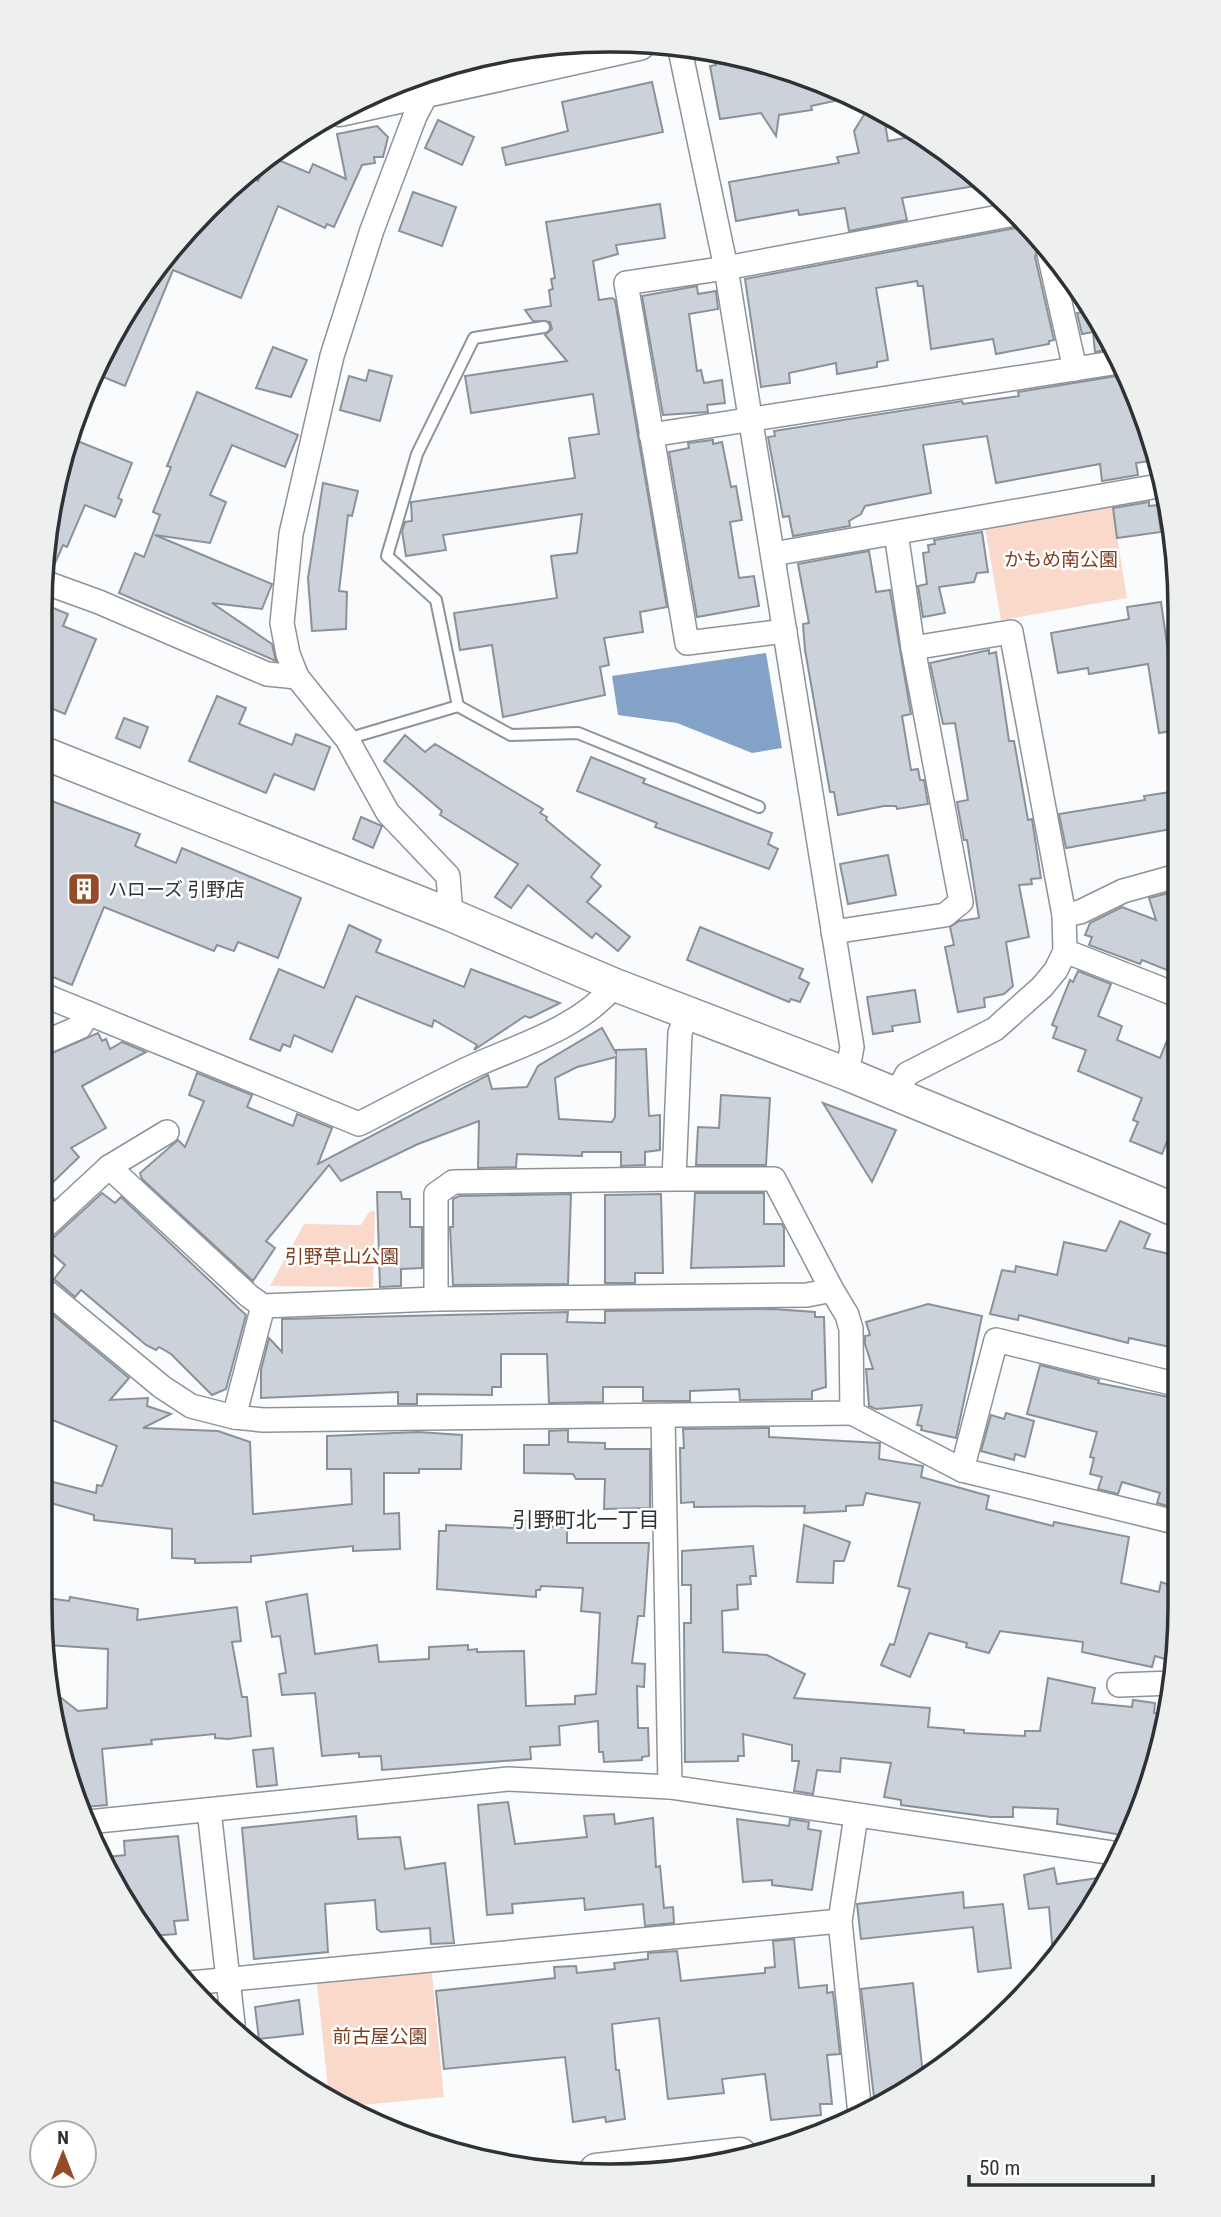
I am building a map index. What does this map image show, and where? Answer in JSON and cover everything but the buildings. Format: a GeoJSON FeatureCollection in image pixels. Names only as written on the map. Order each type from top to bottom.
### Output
{"type":"FeatureCollection","features":[{"type":"Feature","properties":{"kind":"street"},"geometry":{"type":"LineString","coordinates":[[443,79],[586,53]]}},
{"type":"Feature","properties":{"kind":"street"},"geometry":{"type":"LineString","coordinates":[[682,57],[726,268],[773,554],[852,1047],[848,1074]]}},
{"type":"Feature","properties":{"kind":"street"},"geometry":{"type":"LineString","coordinates":[[434,81],[415,116],[372,230],[332,356],[291,534],[282,623],[288,654],[297,677],[347,739],[388,813],[448,876],[451,915]]}},
{"type":"Feature","properties":{"kind":"street"},"geometry":{"type":"LineString","coordinates":[[785,631],[687,643],[626,283],[726,268],[1005,216]]}},
{"type":"Feature","properties":{"kind":"street"},"geometry":{"type":"LineString","coordinates":[[1053,271],[1075,369]]}},
{"type":"Feature","properties":{"kind":"street"},"geometry":{"type":"LineString","coordinates":[[651,435],[751,422],[1111,363]]}},
{"type":"Feature","properties":{"kind":"street"},"geometry":{"type":"LineString","coordinates":[[773,554],[1154,487]]}},
{"type":"Feature","properties":{"kind":"street"},"geometry":{"type":"LineString","coordinates":[[833,932],[945,915],[961,902],[913,648],[896,533]]}},
{"type":"Feature","properties":{"kind":"street"},"geometry":{"type":"LineString","coordinates":[[53,585],[99,602],[267,674],[297,677]]}},
{"type":"Feature","properties":{"kind":"street"},"geometry":{"type":"LineString","coordinates":[[896,1094],[907,1074],[995,1029],[1042,987],[1056,970],[1065,951],[1064,915],[1011,632],[913,648]]}},
{"type":"Feature","properties":{"kind":"street"},"geometry":{"type":"LineString","coordinates":[[52,756],[451,915],[615,985],[848,1074],[1168,1207]]}},
{"type":"Feature","properties":{"kind":"street"},"geometry":{"type":"LineString","coordinates":[[1064,915],[1080,912],[1123,891],[1168,878]]}},
{"type":"Feature","properties":{"kind":"street"},"geometry":{"type":"LineString","coordinates":[[1065,951],[1168,991]]}},
{"type":"Feature","properties":{"kind":"street"},"geometry":{"type":"LineString","coordinates":[[52,998],[359,1124],[479,1064],[516,1050],[576,1018],[600,1003],[615,985]]}},
{"type":"Feature","properties":{"kind":"street"},"geometry":{"type":"LineString","coordinates":[[674,1179],[680,1033],[688,1012]]}},
{"type":"Feature","properties":{"kind":"street"},"geometry":{"type":"LineString","coordinates":[[52,1040],[80,1027],[88,1013]]}},
{"type":"Feature","properties":{"kind":"street"},"geometry":{"type":"LineString","coordinates":[[52,1220],[109,1167],[167,1132]]}},
{"type":"Feature","properties":{"kind":"street"},"geometry":{"type":"LineString","coordinates":[[109,1167],[249,1296],[264,1306],[436,1299],[807,1295],[832,1290]]}},
{"type":"Feature","properties":{"kind":"street"},"geometry":{"type":"LineString","coordinates":[[436,1299],[436,1194],[453,1182],[774,1178],[847,1315],[851,1329],[852,1413]]}},
{"type":"Feature","properties":{"kind":"street"},"geometry":{"type":"LineString","coordinates":[[52,1296],[172,1394],[191,1406],[234,1417],[263,1420],[852,1413],[962,1470],[1168,1520]]}},
{"type":"Feature","properties":{"kind":"street"},"geometry":{"type":"LineString","coordinates":[[234,1417],[264,1306]]}},
{"type":"Feature","properties":{"kind":"street"},"geometry":{"type":"LineString","coordinates":[[962,1470],[996,1340],[1168,1382]]}},
{"type":"Feature","properties":{"kind":"street"},"geometry":{"type":"LineString","coordinates":[[663,1416],[670,1787]]}},
{"type":"Feature","properties":{"kind":"street"},"geometry":{"type":"LineString","coordinates":[[1119,1685],[1163,1683]]}},
{"type":"Feature","properties":{"kind":"street"},"geometry":{"type":"LineString","coordinates":[[96,1821],[508,1779],[670,1787],[1111,1853]]}},
{"type":"Feature","properties":{"kind":"street"},"geometry":{"type":"LineString","coordinates":[[209,1810],[232,2016]]}},
{"type":"Feature","properties":{"kind":"street"},"geometry":{"type":"LineString","coordinates":[[856,1816],[840,1921],[859,2106]]}},
{"type":"Feature","properties":{"kind":"street"},"geometry":{"type":"LineString","coordinates":[[199,1982],[840,1921]]}},
{"type":"Feature","properties":{"kind":"lane"},"geometry":{"type":"LineString","coordinates":[[458,706],[436,600],[387,556],[417,454],[474,338],[544,327]]}},
{"type":"Feature","properties":{"kind":"lane"},"geometry":{"type":"LineString","coordinates":[[347,739],[458,706],[511,735],[578,733],[759,807]]}},
{"type":"Feature","properties":{"kind":"green space","name":"かもめ南公園"},"geometry":{"type":"Polygon","coordinates":[[[1111,500],[1127,598],[1001,620],[984,522],[1111,500]]]}},
{"type":"Feature","properties":{"kind":"green space","name":"引野草山公園"},"geometry":{"type":"Polygon","coordinates":[[[375,1211],[373,1287],[270,1286],[304,1224],[361,1225],[369,1212],[375,1211]]]}},
{"type":"Feature","properties":{"kind":"green space","name":"前古屋公園"},"geometry":{"type":"Polygon","coordinates":[[[431,1964],[444,2097],[360,2105],[328,2088],[316,1975],[431,1964]]]}},
{"type":"Feature","properties":{"kind":"water"},"geometry":{"type":"Polygon","coordinates":[[[766,653],[782,748],[752,753],[677,723],[618,715],[612,676],[766,653]]]}},
{"type":"Feature","properties":{"kind":"place","name":"ハローズ 引野店"},"geometry":{"type":"Point","coordinates":[84,889]}},
{"type":"Feature","properties":{"kind":"district","name":"引野町北一丁目"},"geometry":{"type":"Point","coordinates":[586,1520]}}]}
